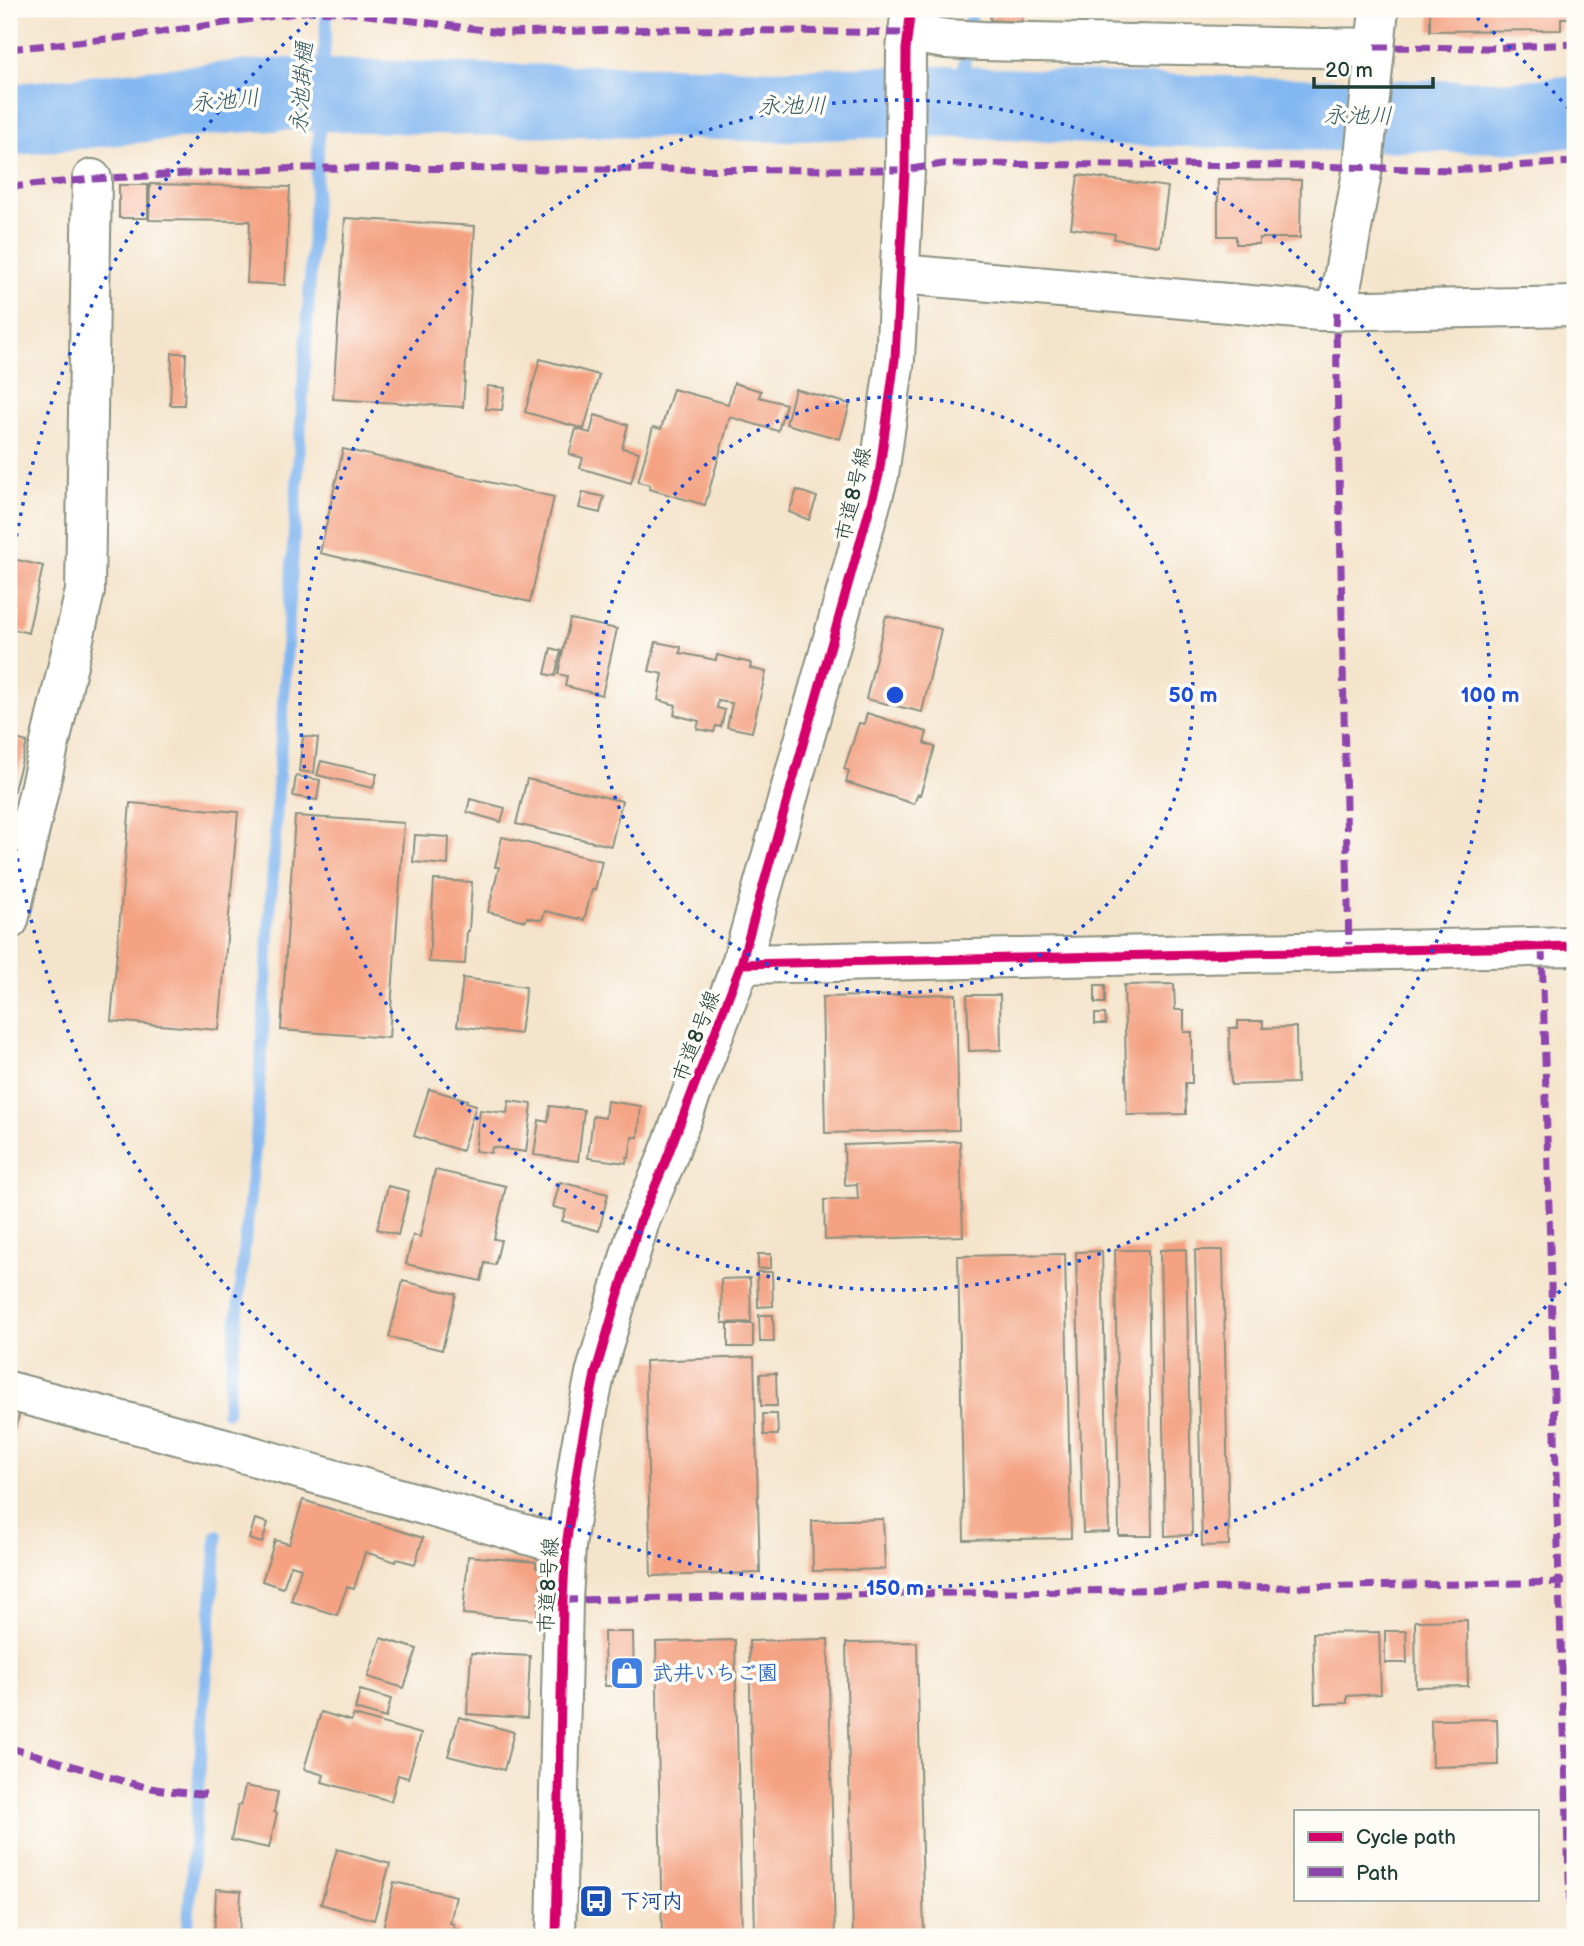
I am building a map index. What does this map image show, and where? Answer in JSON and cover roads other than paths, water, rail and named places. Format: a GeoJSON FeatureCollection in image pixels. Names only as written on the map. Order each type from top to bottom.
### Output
{"type":"FeatureCollection","features":[{"type":"Feature","properties":{"kind":"street"},"geometry":{"type":"LineString","coordinates":[[1337,312],[1364,155],[1379,9]]}},
{"type":"Feature","properties":{"kind":"street"},"geometry":{"type":"LineString","coordinates":[[908,30],[965,40],[1375,51]]}},
{"type":"Feature","properties":{"kind":"street","name":"市道8号線"},"geometry":{"type":"LineString","coordinates":[[556,1937],[566,1546],[580,1451],[595,1374],[640,1221],[675,1138],[741,964],[879,475],[895,359],[908,30]]}},
{"type":"Feature","properties":{"kind":"street"},"geometry":{"type":"LineString","coordinates":[[9,920],[85,591],[92,179]]}},
{"type":"Feature","properties":{"kind":"street"},"geometry":{"type":"LineString","coordinates":[[900,274],[1337,312],[1575,306]]}},
{"type":"Feature","properties":{"kind":"street"},"geometry":{"type":"LineString","coordinates":[[741,964],[1575,946]]}},
{"type":"Feature","properties":{"kind":"street"},"geometry":{"type":"LineString","coordinates":[[9,1391],[270,1461],[566,1546]]}},
{"type":"Feature","properties":{"kind":"waterway","name":"永池掛樋"},"geometry":{"type":"LineString","coordinates":[[227,1412],[256,1139],[327,9]]}},
{"type":"Feature","properties":{"kind":"waterway"},"geometry":{"type":"LineString","coordinates":[[959,102],[972,9]]}},
{"type":"Feature","properties":{"kind":"waterway","name":"永池川"},"geometry":{"type":"LineString","coordinates":[[9,120],[290,94],[777,106],[959,102],[1335,115],[1518,117],[1575,111]]}},
{"type":"Feature","properties":{"kind":"waterway"},"geometry":{"type":"LineString","coordinates":[[187,1937],[217,1536]]}},
{"type":"Feature","properties":{"kind":"place","name":"武井いちご園"},"geometry":{"type":"Point","coordinates":[627,1673]}},
{"type":"Feature","properties":{"kind":"place","name":"下河内"},"geometry":{"type":"Point","coordinates":[596,1901]}}]}
